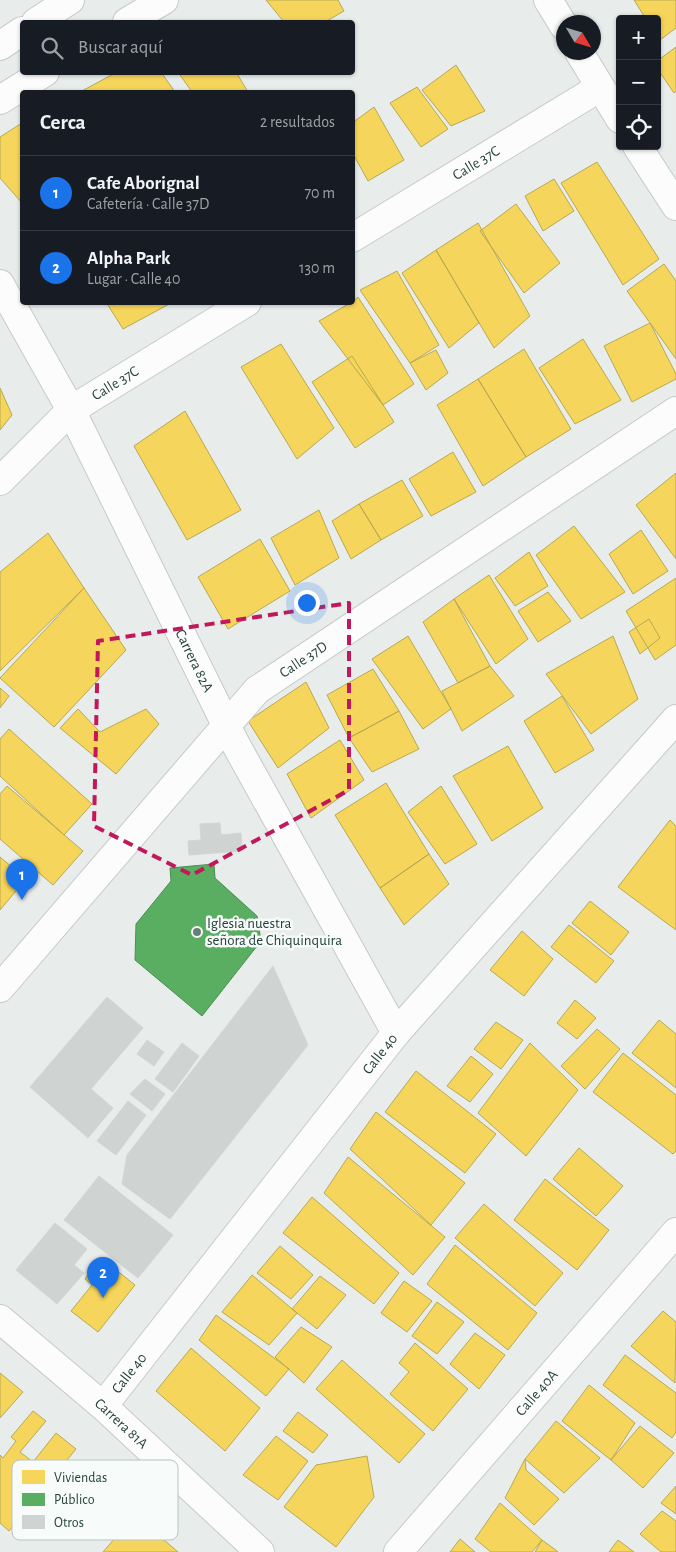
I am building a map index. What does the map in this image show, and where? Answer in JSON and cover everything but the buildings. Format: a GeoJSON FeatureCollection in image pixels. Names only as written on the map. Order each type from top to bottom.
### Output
{"type":"FeatureCollection","features":[{"type":"Feature","properties":{"kind":"street"},"geometry":{"type":"LineString","coordinates":[[39,20],[70,0]]}},
{"type":"Feature","properties":{"kind":"street"},"geometry":{"type":"LineString","coordinates":[[130,20],[164,0]]}},
{"type":"Feature","properties":{"kind":"street"},"geometry":{"type":"LineString","coordinates":[[548,0],[557,15]]}},
{"type":"Feature","properties":{"kind":"street"},"geometry":{"type":"LineString","coordinates":[[0,46],[20,32]]}},
{"type":"Feature","properties":{"kind":"street"},"geometry":{"type":"LineString","coordinates":[[583,60],[616,113]]}},
{"type":"Feature","properties":{"kind":"street"},"geometry":{"type":"LineString","coordinates":[[0,100],[40,75]]}},
{"type":"Feature","properties":{"kind":"street","name":"Calle 37C"},"geometry":{"type":"LineString","coordinates":[[355,236],[599,88]]}},
{"type":"Feature","properties":{"kind":"street"},"geometry":{"type":"LineString","coordinates":[[640,150],[676,206]]}},
{"type":"Feature","properties":{"kind":"street","name":"Carrera 82A"},"geometry":{"type":"LineString","coordinates":[[0,284],[71,410],[227,727],[396,1034]]}},
{"type":"Feature","properties":{"kind":"street","name":"Calle 37C"},"geometry":{"type":"LineString","coordinates":[[0,481],[71,410],[242,305]]}},
{"type":"Feature","properties":{"kind":"street","name":"Calle 37D"},"geometry":{"type":"LineString","coordinates":[[0,988],[257,690],[676,412]]}},
{"type":"Feature","properties":{"kind":"street","name":"Calle 40"},"geometry":{"type":"LineString","coordinates":[[103,1406],[396,1034],[676,719]]}},
{"type":"Feature","properties":{"kind":"street","name":"Calle 40A"},"geometry":{"type":"LineString","coordinates":[[398,1552],[676,1232]]}},
{"type":"Feature","properties":{"kind":"street","name":"Carrera 81A"},"geometry":{"type":"LineString","coordinates":[[0,1319],[103,1406],[161,1460]]}},
{"type":"Feature","properties":{"kind":"street","name":"Carrera 81A"},"geometry":{"type":"LineString","coordinates":[[178,1476],[260,1552]]}},
{"type":"Feature","properties":{"kind":"highlighted area"},"geometry":{"type":"Polygon","coordinates":[[[349,603],[349,790],[192,875],[94,826],[98,641],[349,603]]]}},
{"type":"Feature","properties":{"kind":"place","name":"Cafe Aborignal"},"geometry":{"type":"Point","coordinates":[22,900]}},
{"type":"Feature","properties":{"kind":"place","name":"Iglesia nuestra señora de Chiquinquira"},"geometry":{"type":"Point","coordinates":[197,932]}},
{"type":"Feature","properties":{"kind":"place","name":"Alpha Park"},"geometry":{"type":"Point","coordinates":[103,1298]}}]}
